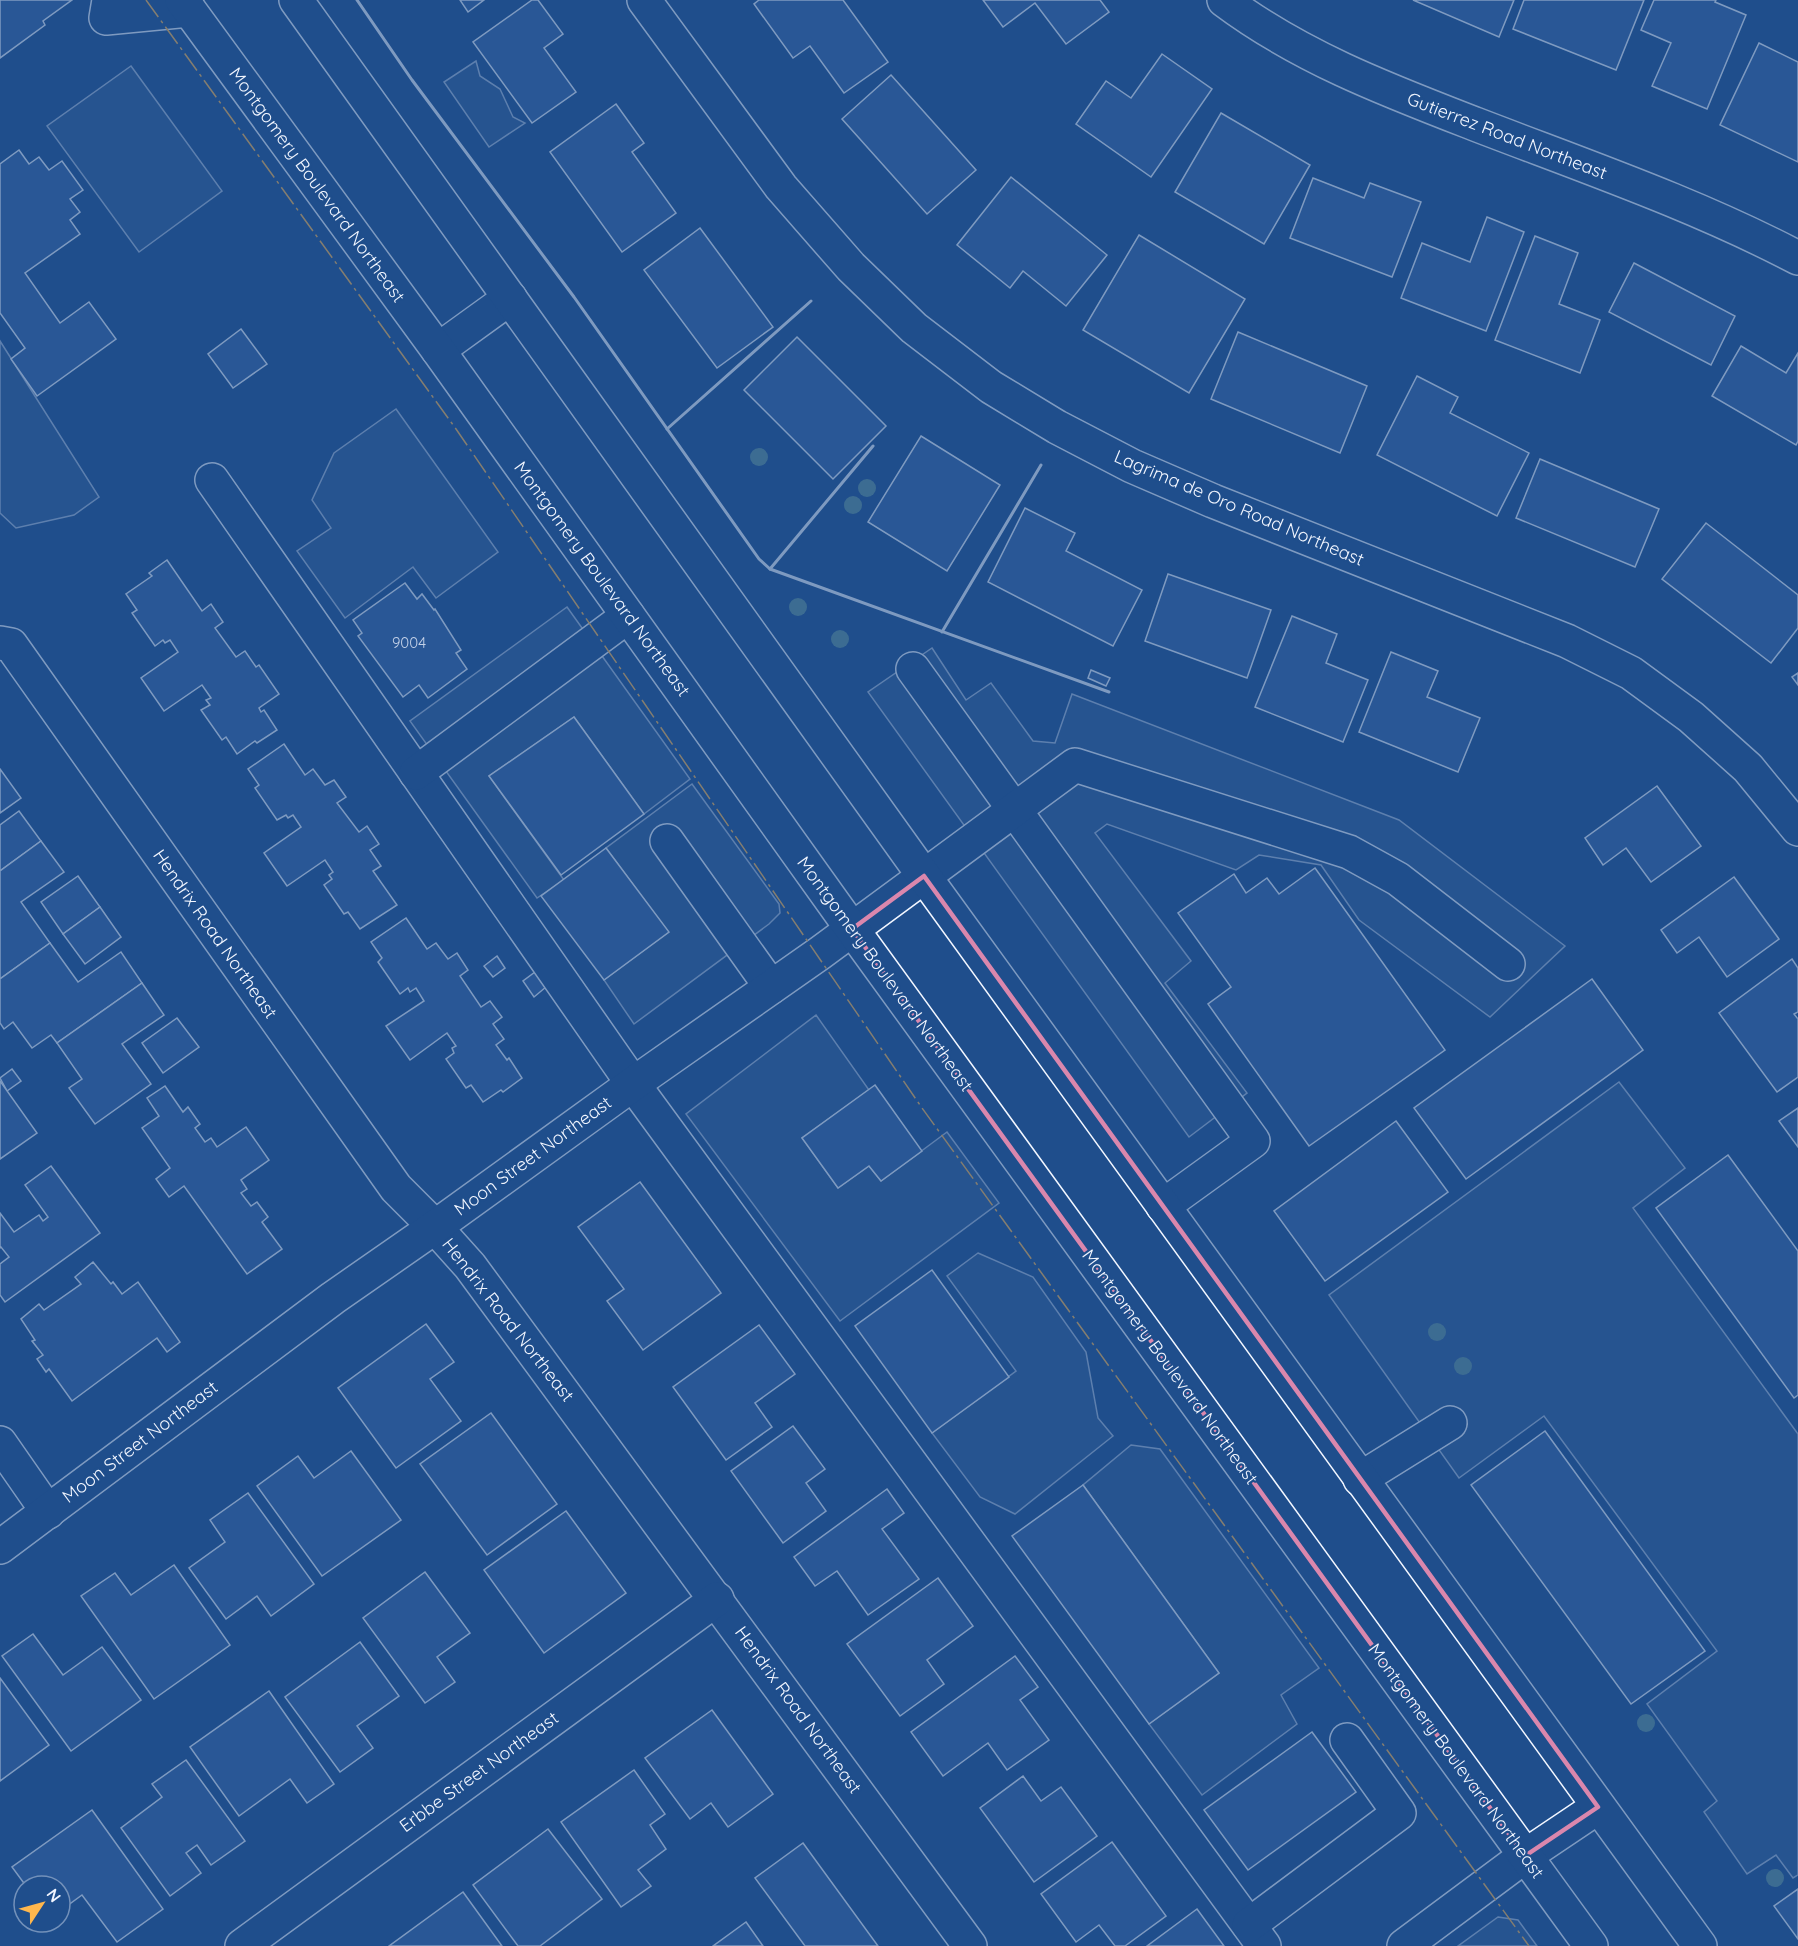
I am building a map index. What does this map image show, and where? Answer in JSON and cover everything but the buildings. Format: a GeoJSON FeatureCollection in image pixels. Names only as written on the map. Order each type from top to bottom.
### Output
{"type":"FeatureCollection","features":[{"type":"Feature","properties":{"kind":"street"},"geometry":{"type":"LineString","coordinates":[[109,0],[106,18],[185,5]]}},
{"type":"Feature","properties":{"kind":"street"},"geometry":{"type":"LineString","coordinates":[[296,0],[924,876],[1700,1946]]}},
{"type":"Feature","properties":{"kind":"street","name":"Lagrima de Oro Road Northeast"},"geometry":{"type":"LineString","coordinates":[[644,0],[781,187],[851,267],[914,328],[991,387],[1057,427],[1132,466],[1213,501],[1567,641],[1631,673],[1691,717],[1748,768],[1798,829]]}},
{"type":"Feature","properties":{"kind":"street","name":"Gutierrez Road Northeast"},"geometry":{"type":"LineString","coordinates":[[1224,0],[1256,24],[1375,86],[1668,197],[1743,229],[1798,258]]}},
{"type":"Feature","properties":{"kind":"street","name":"Montgomery Boulevard Northeast"},"geometry":{"type":"LineString","coordinates":[[185,5],[438,350],[852,929],[1591,1946]]}},
{"type":"Feature","properties":{"kind":"street"},"geometry":{"type":"LineString","coordinates":[[438,350],[510,298]]}},
{"type":"Feature","properties":{"kind":"street"},"geometry":{"type":"LineString","coordinates":[[212,480],[633,1084],[1256,1936],[1399,1813],[1347,1740]]}},
{"type":"Feature","properties":{"kind":"street"},"geometry":{"type":"LineString","coordinates":[[416,773],[628,616]]}},
{"type":"Feature","properties":{"kind":"street","name":"Hendrix Road Northeast"},"geometry":{"type":"LineString","coordinates":[[0,643],[10,645],[396,1188],[470,1266],[970,1946]]}},
{"type":"Feature","properties":{"kind":"street"},"geometry":{"type":"LineString","coordinates":[[913,669],[1253,1141],[1163,1206]]}},
{"type":"Feature","properties":{"kind":"street","name":"Moon Street Northeast"},"geometry":{"type":"LineString","coordinates":[[0,1547],[323,1305],[852,929],[1075,765],[1349,852],[1398,879],[1508,964]]}},
{"type":"Feature","properties":{"kind":"street"},"geometry":{"type":"LineString","coordinates":[[667,841],[771,987]]}},
{"type":"Feature","properties":{"kind":"street"},"geometry":{"type":"LineString","coordinates":[[1360,1479],[1450,1424]]}},
{"type":"Feature","properties":{"kind":"street"},"geometry":{"type":"LineString","coordinates":[[0,1443],[48,1512]]}},
{"type":"Feature","properties":{"kind":"street","name":"Erbbe Street Northeast"},"geometry":{"type":"LineString","coordinates":[[242,1946],[717,1599]]}},
{"type":"Feature","properties":{"kind":"street"},"geometry":{"type":"LineString","coordinates":[[1404,1946],[1526,1856],[1598,1807]]}},
{"type":"Feature","properties":{"kind":"highlighted area"},"geometry":{"type":"Polygon","coordinates":[[[924,876],[1598,1807],[1525,1856],[852,929],[924,876]]]}},
{"type":"Feature","properties":{"kind":"shaded area"},"geometry":{"type":"Polygon","coordinates":[[[476,61],[480,76],[500,89],[513,117],[525,123],[489,147],[444,82],[476,61]]]}},
{"type":"Feature","properties":{"kind":"shaded area"},"geometry":{"type":"Polygon","coordinates":[[[131,66],[222,191],[139,252],[47,126],[131,66]]]}},
{"type":"Feature","properties":{"kind":"shaded area"},"geometry":{"type":"Polygon","coordinates":[[[0,341],[99,497],[74,515],[16,528],[0,513],[0,341]]]}},
{"type":"Feature","properties":{"kind":"shaded area"},"geometry":{"type":"Polygon","coordinates":[[[396,409],[498,552],[436,598],[413,567],[345,618],[297,551],[331,528],[312,500],[334,453],[396,409]]]}},
{"type":"Feature","properties":{"kind":"shaded area"},"geometry":{"type":"Polygon","coordinates":[[[567,607],[690,779],[644,814],[574,717],[489,776],[564,880],[537,898],[410,721],[567,607]]]}},
{"type":"Feature","properties":{"kind":"shaded area"},"geometry":{"type":"Polygon","coordinates":[[[932,648],[966,700],[991,683],[1033,741],[1055,743],[1072,694],[1399,820],[1565,946],[1490,1017],[1359,920],[1321,865],[1259,855],[1236,870],[1107,824],[1095,833],[1191,961],[1165,983],[1247,1093],[1189,1137],[868,692],[932,648]]]}},
{"type":"Feature","properties":{"kind":"shaded area"},"geometry":{"type":"Polygon","coordinates":[[[692,784],[779,904],[780,913],[769,924],[634,1024],[604,980],[668,932],[606,848],[692,784]]]}},
{"type":"Feature","properties":{"kind":"shaded area"},"geometry":{"type":"Polygon","coordinates":[[[816,1015],[869,1090],[802,1138],[838,1188],[869,1166],[881,1181],[947,1132],[999,1203],[840,1321],[686,1114],[816,1015]]]}},
{"type":"Feature","properties":{"kind":"shaded area"},"geometry":{"type":"Polygon","coordinates":[[[1619,1082],[1685,1168],[1633,1208],[1798,1434],[1798,1875],[1793,1878],[1776,1855],[1747,1874],[1704,1812],[1717,1801],[1647,1704],[1717,1651],[1544,1416],[1459,1478],[1329,1295],[1619,1082]]]}},
{"type":"Feature","properties":{"kind":"shaded area"},"geometry":{"type":"Polygon","coordinates":[[[978,1253],[1033,1277],[1086,1352],[1098,1418],[1113,1436],[1015,1514],[980,1497],[932,1433],[1016,1371],[947,1276],[978,1253]]]}},
{"type":"Feature","properties":{"kind":"shaded area"},"geometry":{"type":"Polygon","coordinates":[[[1131,1445],[1160,1449],[1319,1668],[1281,1695],[1297,1724],[1202,1795],[1149,1724],[1219,1673],[1083,1485],[1131,1445]]]}},
{"type":"Feature","properties":{"kind":"shaded area"},"geometry":{"type":"Polygon","coordinates":[[[1498,1917],[1518,1920],[1537,1946],[1458,1946],[1498,1917]]]}},
{"type":"Feature","properties":{"kind":"wall"},"geometry":{"type":"LineString","coordinates":[[357,0],[412,80],[574,297],[759,559],[770,569],[1109,692]]}},
{"type":"Feature","properties":{"kind":"wall"},"geometry":{"type":"LineString","coordinates":[[667,429],[811,301]]}},
{"type":"Feature","properties":{"kind":"wall"},"geometry":{"type":"LineString","coordinates":[[770,569],[873,446]]}},
{"type":"Feature","properties":{"kind":"wall"},"geometry":{"type":"LineString","coordinates":[[942,632],[1041,465]]}},
{"type":"Feature","properties":{"kind":"power"},"geometry":{"type":"LineString","coordinates":[[146,0],[456,429],[922,1108],[1529,1946]]}}]}
